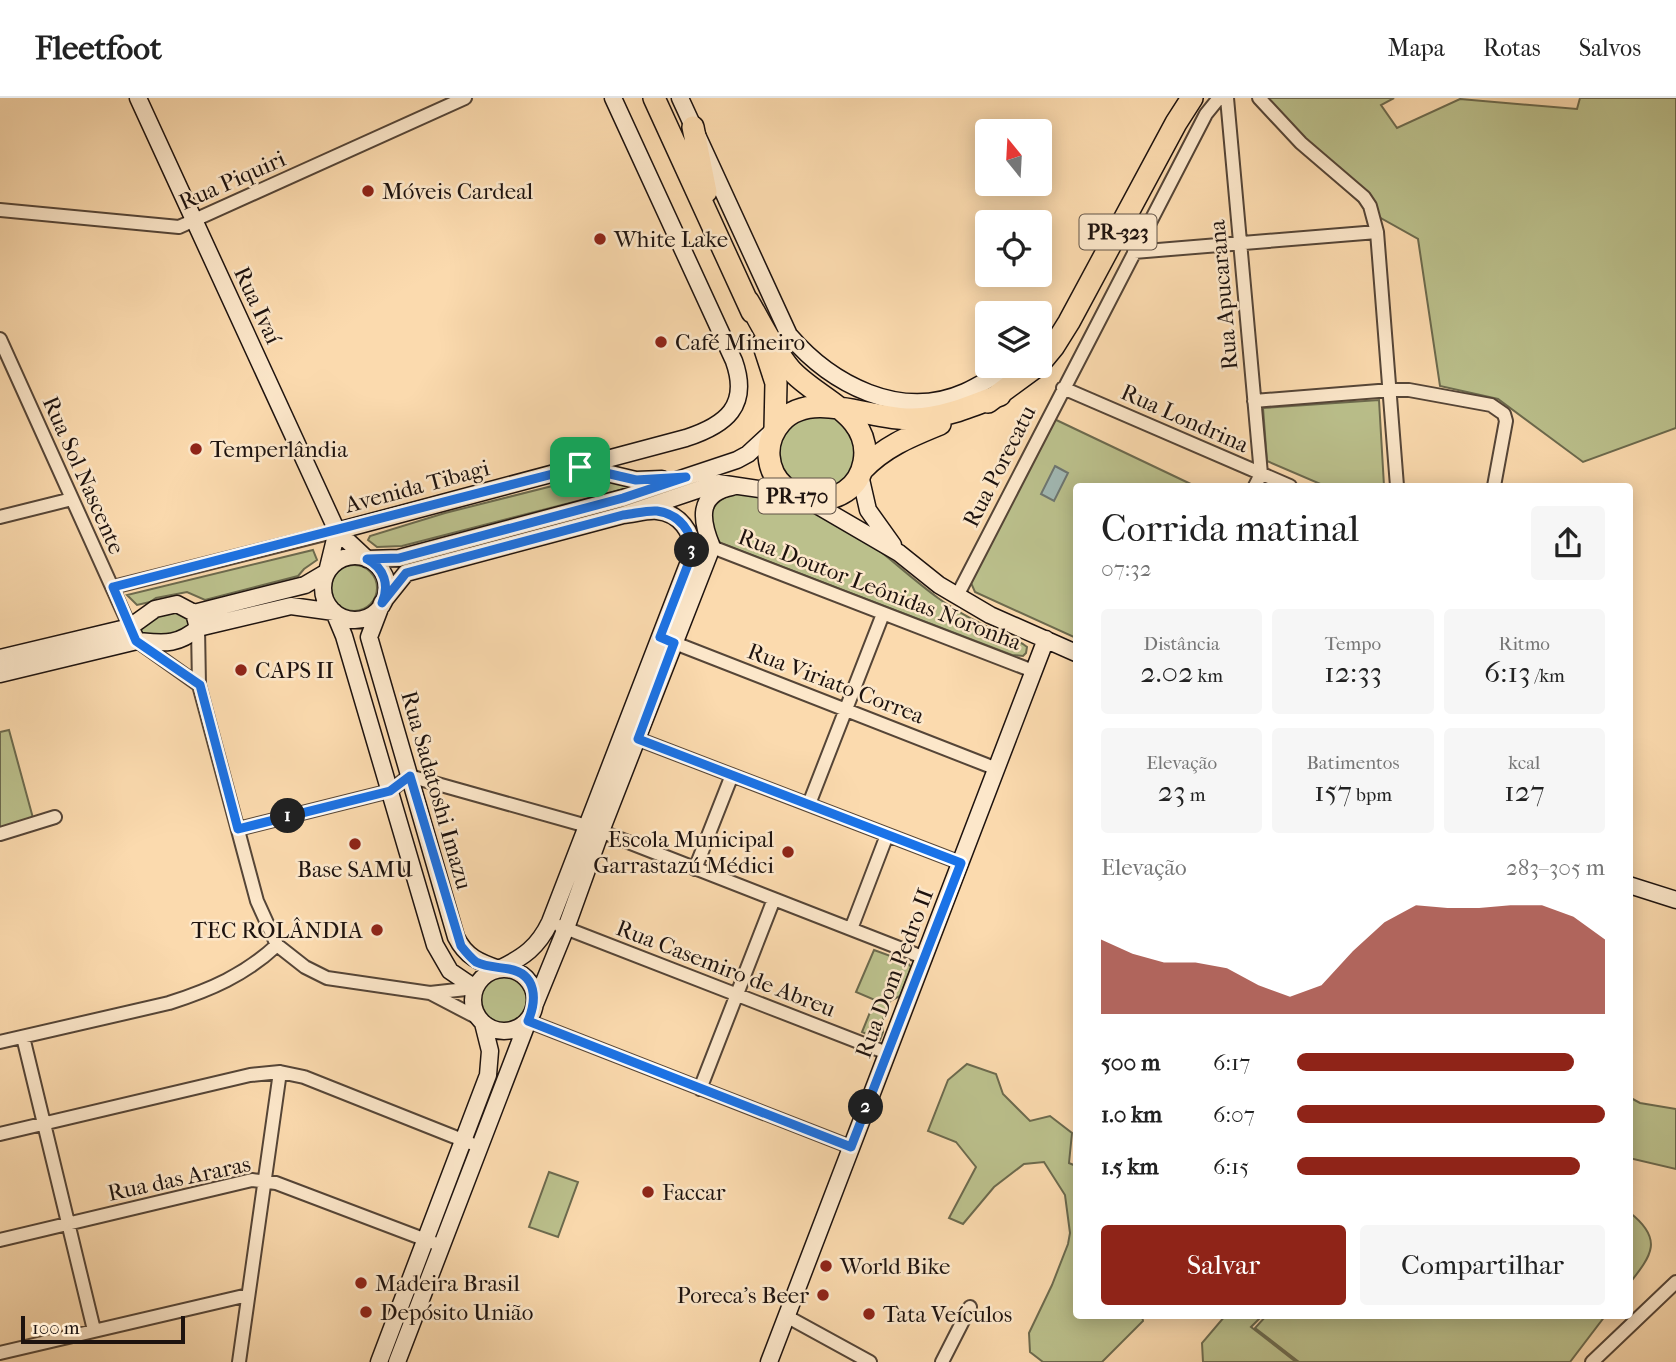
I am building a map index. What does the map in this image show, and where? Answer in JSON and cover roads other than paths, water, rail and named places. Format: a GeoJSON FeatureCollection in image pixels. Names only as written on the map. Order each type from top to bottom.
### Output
{"type":"FeatureCollection","features":[{"type":"Feature","properties":{"kind":"highway","name":"PR-170"},"geometry":{"type":"LineString","coordinates":[[654,98],[748,301],[776,383],[775,429],[770,446],[770,464],[780,484],[801,497],[825,500],[841,495],[851,488],[861,472],[866,447],[863,435],[856,423],[800,380],[748,301]]}},
{"type":"Feature","properties":{"kind":"highway","name":"PR-323"},"geometry":{"type":"LineString","coordinates":[[1052,348],[1069,322],[1176,122],[1192,98]]}},
{"type":"Feature","properties":{"kind":"highway"},"geometry":{"type":"LineString","coordinates":[[693,127],[712,221]]}},
{"type":"Feature","properties":{"kind":"highway","name":"PR-323"},"geometry":{"type":"LineString","coordinates":[[861,472],[895,443],[978,409],[1022,378]]}},
{"type":"Feature","properties":{"kind":"highway","name":"PR-323"},"geometry":{"type":"LineString","coordinates":[[839,409],[877,417],[926,418],[946,415],[1000,395]]}},
{"type":"Feature","properties":{"kind":"highway"},"geometry":{"type":"LineString","coordinates":[[775,429],[788,415],[799,409],[812,405],[839,409]]}},
{"type":"Feature","properties":{"kind":"street","name":"Rua Ivaí"},"geometry":{"type":"LineString","coordinates":[[138,98],[337,531],[367,559]]}},
{"type":"Feature","properties":{"kind":"street","name":"Rua Piquiri"},"geometry":{"type":"LineString","coordinates":[[0,210],[179,227],[465,98]]}},
{"type":"Feature","properties":{"kind":"street","name":"Avenida Tibagi"},"geometry":{"type":"LineString","coordinates":[[113,587],[580,467],[708,431],[728,416],[738,396],[738,371],[613,98]]}},
{"type":"Feature","properties":{"kind":"street"},"geometry":{"type":"LineString","coordinates":[[680,98],[789,335],[808,356],[827,372],[859,390],[882,398],[909,402],[937,400],[963,393],[990,378]]}},
{"type":"Feature","properties":{"kind":"street","name":"Rua Porecatu"},"geometry":{"type":"LineString","coordinates":[[957,596],[1206,114],[1219,98]]}},
{"type":"Feature","properties":{"kind":"street","name":"Rua Apucarana"},"geometry":{"type":"LineString","coordinates":[[1227,98],[1254,401],[1258,480]]}},
{"type":"Feature","properties":{"kind":"street"},"geometry":{"type":"LineString","coordinates":[[1259,98],[1301,143],[1364,197],[1370,206],[1377,232],[1397,483]]}},
{"type":"Feature","properties":{"kind":"street"},"geometry":{"type":"LineString","coordinates":[[1134,252],[1377,232]]}},
{"type":"Feature","properties":{"kind":"street","name":"Rua Sol Nascente"},"geometry":{"type":"LineString","coordinates":[[0,339],[133,634]]}},
{"type":"Feature","properties":{"kind":"street","name":"Rua Londrina"},"geometry":{"type":"LineString","coordinates":[[1063,387],[1258,480]]}},
{"type":"Feature","properties":{"kind":"street"},"geometry":{"type":"LineString","coordinates":[[1254,401],[1409,390],[1491,405],[1504,414],[1505,427],[1495,483]]}},
{"type":"Feature","properties":{"kind":"street"},"geometry":{"type":"LineString","coordinates":[[0,658],[133,634],[166,643],[186,639],[196,621],[304,584],[327,572],[342,559],[354,556],[367,559],[399,558],[623,498],[737,460],[748,454],[775,429]]}},
{"type":"Feature","properties":{"kind":"street"},"geometry":{"type":"LineString","coordinates":[[580,467],[636,480],[686,477]]}},
{"type":"Feature","properties":{"kind":"street"},"geometry":{"type":"LineString","coordinates":[[861,472],[869,510],[899,553]]}},
{"type":"Feature","properties":{"kind":"street"},"geometry":{"type":"LineString","coordinates":[[196,621],[291,606],[334,612],[351,619],[363,618],[374,613],[406,573],[623,515],[718,483],[801,497],[899,553],[926,575],[990,615],[1073,652]]}},
{"type":"Feature","properties":{"kind":"street"},"geometry":{"type":"LineString","coordinates":[[667,640],[712,547],[702,520],[705,506],[723,489],[742,485]]}},
{"type":"Feature","properties":{"kind":"street"},"geometry":{"type":"LineString","coordinates":[[0,517],[72,499]]}},
{"type":"Feature","properties":{"kind":"street"},"geometry":{"type":"LineString","coordinates":[[379,1362],[488,1074],[490,1051],[481,1021],[473,1007],[475,988],[487,973],[532,950],[541,940],[550,922],[594,829],[631,736],[667,640],[692,554],[693,542],[687,528],[673,516],[656,511],[623,515]]}},
{"type":"Feature","properties":{"kind":"street"},"geometry":{"type":"LineString","coordinates":[[334,612],[326,602],[323,590],[337,531]]}},
{"type":"Feature","properties":{"kind":"street","name":"Rua Doutor Leônidas Noronha"},"geometry":{"type":"LineString","coordinates":[[712,547],[1033,671]]}},
{"type":"Feature","properties":{"kind":"street"},"geometry":{"type":"LineString","coordinates":[[367,559],[378,566],[384,578],[386,590],[382,603]]}},
{"type":"Feature","properties":{"kind":"street","name":"Rua Sadatoshi Imazu"},"geometry":{"type":"LineString","coordinates":[[382,603],[369,637],[461,946],[476,962],[499,969]]}},
{"type":"Feature","properties":{"kind":"street"},"geometry":{"type":"LineString","coordinates":[[0,674],[133,634],[155,609],[177,604],[196,621],[200,685],[263,918],[276,945],[305,967],[327,978],[430,993],[475,988]]}},
{"type":"Feature","properties":{"kind":"street","name":"Rua Sadatoshi Imazu"},"geometry":{"type":"LineString","coordinates":[[334,612],[344,636],[435,945],[450,971],[475,988]]}},
{"type":"Feature","properties":{"kind":"street"},"geometry":{"type":"LineString","coordinates":[[808,804],[883,614]]}},
{"type":"Feature","properties":{"kind":"street"},"geometry":{"type":"LineString","coordinates":[[133,634],[200,685]]}},
{"type":"Feature","properties":{"kind":"street","name":"Rua Dom Pedro II"},"geometry":{"type":"LineString","coordinates":[[769,1362],[1046,639]]}},
{"type":"Feature","properties":{"kind":"street","name":"Rua Viriato Correa"},"geometry":{"type":"LineString","coordinates":[[667,640],[997,769]]}},
{"type":"Feature","properties":{"kind":"street"},"geometry":{"type":"LineString","coordinates":[[631,736],[961,863]]}},
{"type":"Feature","properties":{"kind":"street"},"geometry":{"type":"LineString","coordinates":[[695,869],[732,775]]}},
{"type":"Feature","properties":{"kind":"street"},"geometry":{"type":"LineString","coordinates":[[238,829],[390,791],[410,776],[594,829],[925,958]]}},
{"type":"Feature","properties":{"kind":"street"},"geometry":{"type":"LineString","coordinates":[[0,834],[55,817]]}},
{"type":"Feature","properties":{"kind":"street"},"geometry":{"type":"LineString","coordinates":[[397,1362],[566,928],[594,829]]}},
{"type":"Feature","properties":{"kind":"street"},"geometry":{"type":"LineString","coordinates":[[851,929],[887,835]]}},
{"type":"Feature","properties":{"kind":"street"},"geometry":{"type":"LineString","coordinates":[[1633,886],[1676,900]]}},
{"type":"Feature","properties":{"kind":"street"},"geometry":{"type":"LineString","coordinates":[[700,1089],[774,899]]}},
{"type":"Feature","properties":{"kind":"street","name":"Rua Casemiro de Abreu"},"geometry":{"type":"LineString","coordinates":[[550,922],[887,1053]]}},
{"type":"Feature","properties":{"kind":"street"},"geometry":{"type":"LineString","coordinates":[[0,1042],[195,995],[244,972],[276,945]]}},
{"type":"Feature","properties":{"kind":"street"},"geometry":{"type":"LineString","coordinates":[[499,969],[512,970],[528,980],[534,991],[535,1004]]}},
{"type":"Feature","properties":{"kind":"street"},"geometry":{"type":"LineString","coordinates":[[430,993],[493,1029],[505,1031],[528,1021]]}},
{"type":"Feature","properties":{"kind":"street"},"geometry":{"type":"LineString","coordinates":[[528,1021],[851,1147]]}},
{"type":"Feature","properties":{"kind":"street"},"geometry":{"type":"LineString","coordinates":[[23,1037],[94,1330]]}},
{"type":"Feature","properties":{"kind":"street"},"geometry":{"type":"LineString","coordinates":[[0,1134],[250,1075],[281,1072],[304,1077],[480,1147]]}},
{"type":"Feature","properties":{"kind":"street"},"geometry":{"type":"LineString","coordinates":[[239,1362],[281,1072]]}},
{"type":"Feature","properties":{"kind":"street","name":"Rua das Araras"},"geometry":{"type":"LineString","coordinates":[[0,1240],[240,1182],[264,1181],[276,1183],[442,1246]]}},
{"type":"Feature","properties":{"kind":"street"},"geometry":{"type":"LineString","coordinates":[[1592,1362],[1676,1282]]}},
{"type":"Feature","properties":{"kind":"street"},"geometry":{"type":"LineString","coordinates":[[0,1353],[248,1295]]}},
{"type":"Feature","properties":{"kind":"street"},"geometry":{"type":"LineString","coordinates":[[942,1362],[970,1307]]}},
{"type":"Feature","properties":{"kind":"street"},"geometry":{"type":"LineString","coordinates":[[786,1316],[870,1362]]}},
{"type":"Feature","properties":{"kind":"water"},"geometry":{"type":"Polygon","coordinates":[[[1055,466],[1068,473],[1054,501],[1041,494],[1055,466]]]}},
{"type":"Feature","properties":{"kind":"place","name":"Móveis Cardeal"},"geometry":{"type":"Point","coordinates":[368,191]}},
{"type":"Feature","properties":{"kind":"place","name":"White Lake"},"geometry":{"type":"Point","coordinates":[600,239]}},
{"type":"Feature","properties":{"kind":"place","name":"Café Mineiro"},"geometry":{"type":"Point","coordinates":[661,342]}},
{"type":"Feature","properties":{"kind":"place","name":"Temperlândia"},"geometry":{"type":"Point","coordinates":[196,449]}},
{"type":"Feature","properties":{"kind":"place","name":"CAPS II"},"geometry":{"type":"Point","coordinates":[241,670]}},
{"type":"Feature","properties":{"kind":"place","name":"Base SAMU"},"geometry":{"type":"Point","coordinates":[355,844]}},
{"type":"Feature","properties":{"kind":"place","name":"Escola Municipal Garrastazú Médici"},"geometry":{"type":"Point","coordinates":[788,852]}},
{"type":"Feature","properties":{"kind":"place","name":"TEC ROLÂNDIA"},"geometry":{"type":"Point","coordinates":[377,930]}},
{"type":"Feature","properties":{"kind":"place","name":"Faccar"},"geometry":{"type":"Point","coordinates":[648,1192]}},
{"type":"Feature","properties":{"kind":"place","name":"World Bike"},"geometry":{"type":"Point","coordinates":[826,1266]}},
{"type":"Feature","properties":{"kind":"place","name":"Madeira Brasil"},"geometry":{"type":"Point","coordinates":[361,1283]}},
{"type":"Feature","properties":{"kind":"place","name":"Poreca's Beer"},"geometry":{"type":"Point","coordinates":[823,1295]}},
{"type":"Feature","properties":{"kind":"place","name":"Depósito União"},"geometry":{"type":"Point","coordinates":[366,1312]}},
{"type":"Feature","properties":{"kind":"place","name":"Tata Veículos"},"geometry":{"type":"Point","coordinates":[869,1314]}}]}
